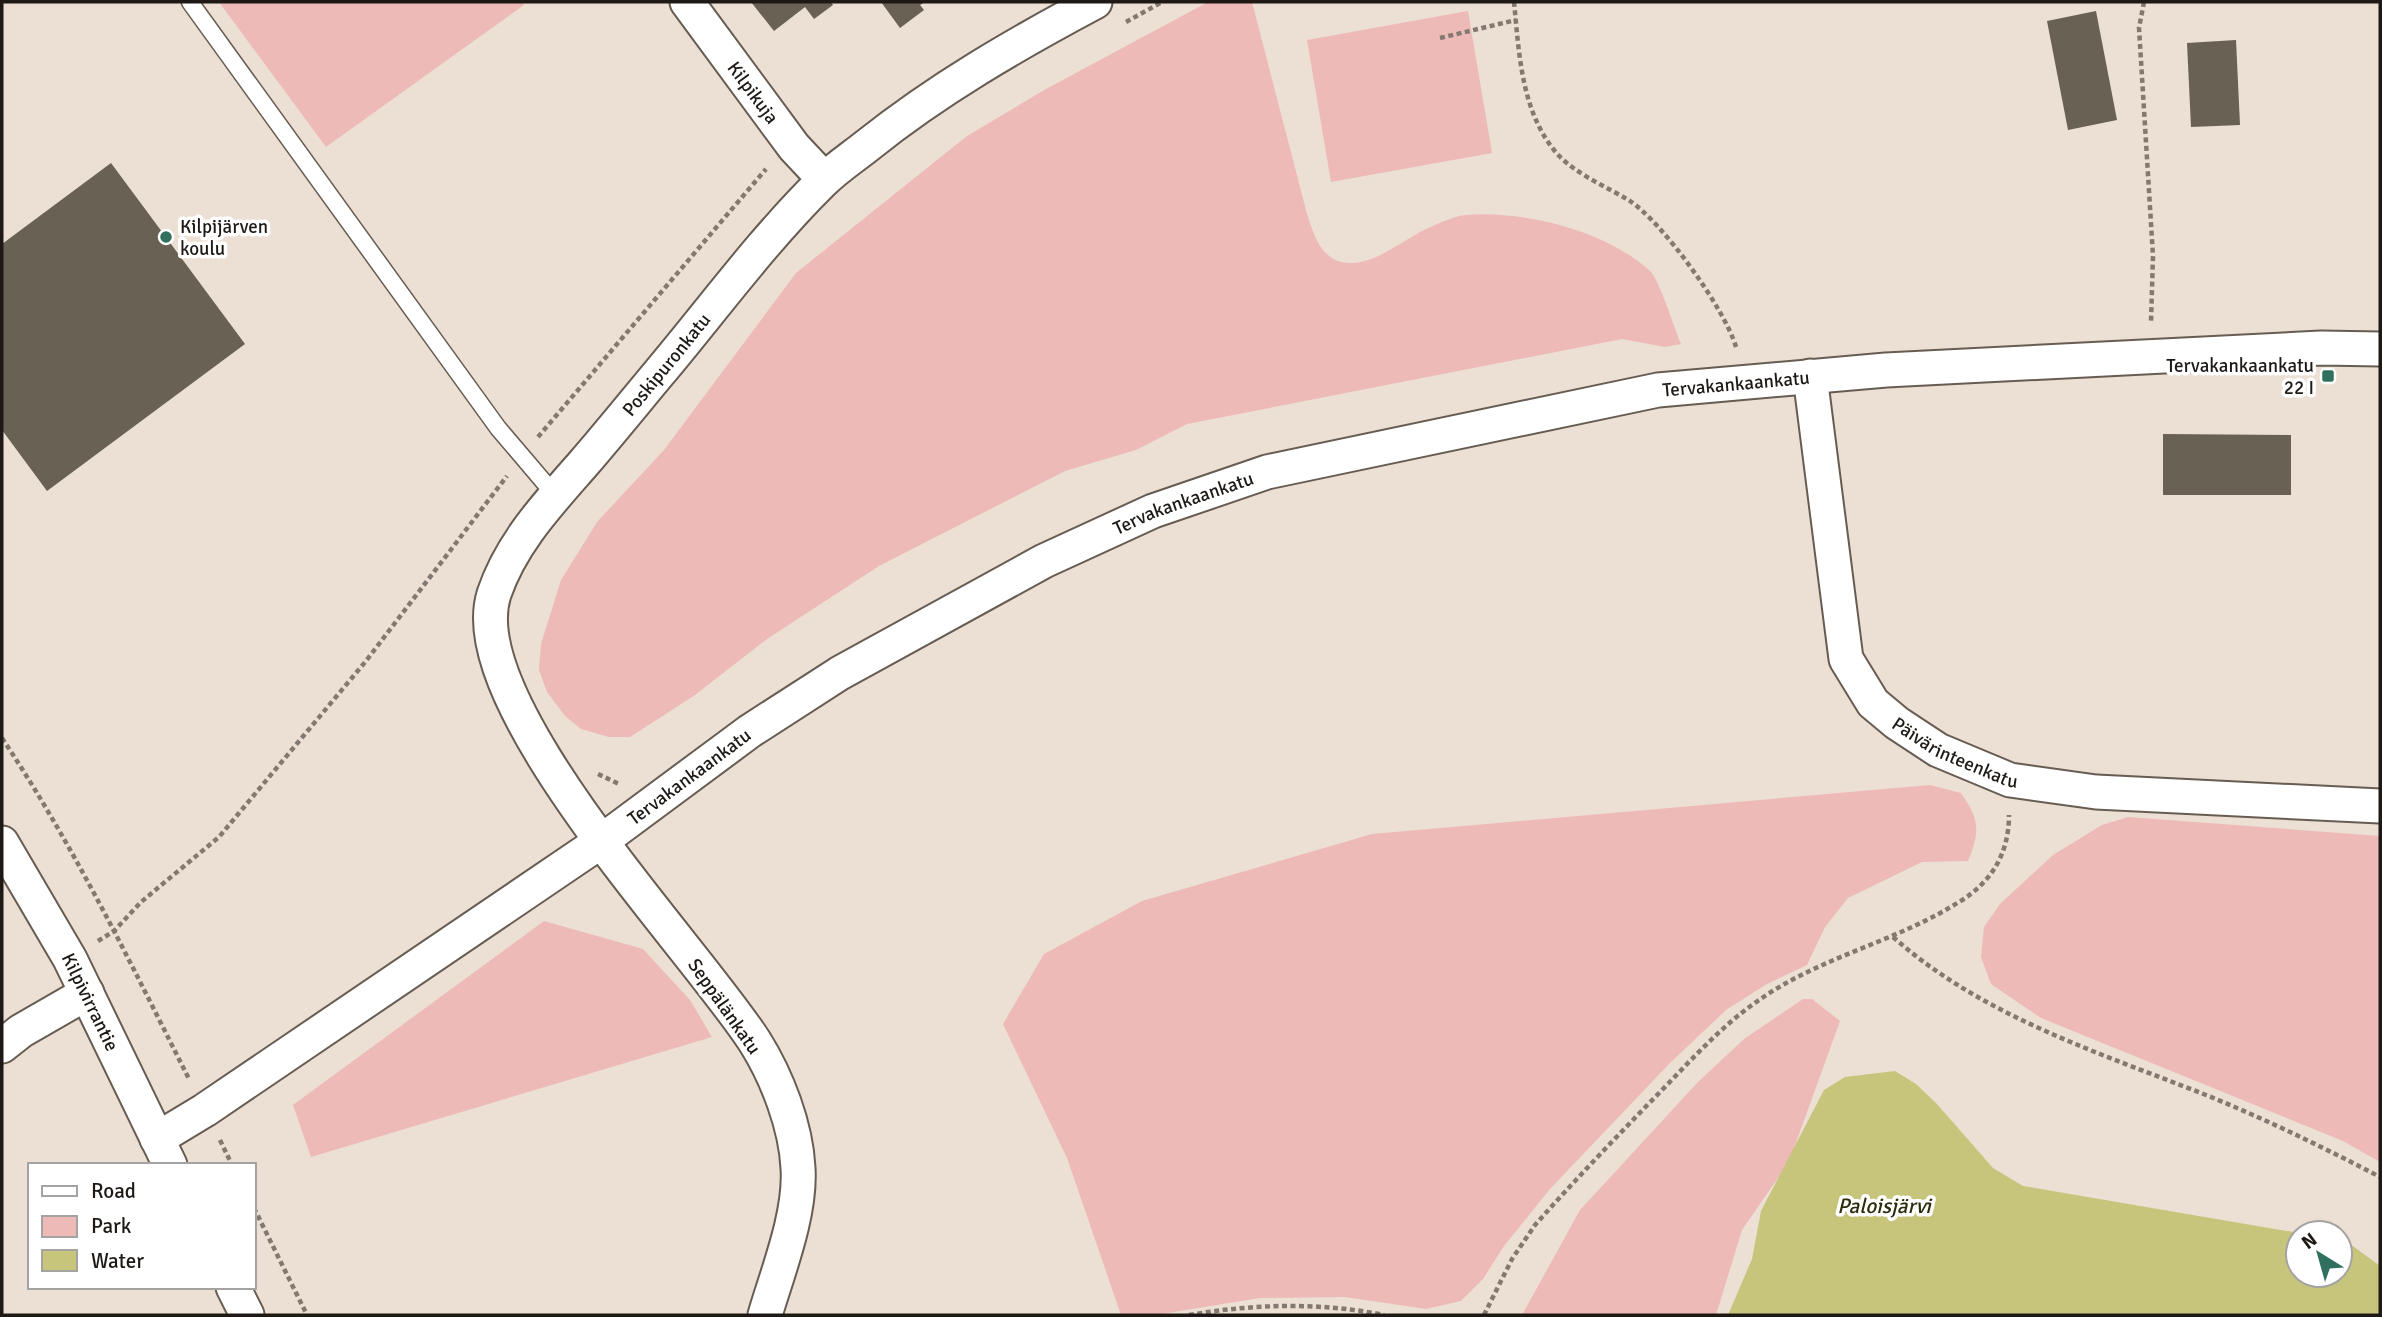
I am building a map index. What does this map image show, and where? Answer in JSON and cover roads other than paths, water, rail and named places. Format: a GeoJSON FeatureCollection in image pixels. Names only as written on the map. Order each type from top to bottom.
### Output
{"type":"FeatureCollection","features":[{"type":"Feature","properties":{"kind":"street","name":"Kilpikuja"},"geometry":{"type":"LineString","coordinates":[[688,2],[794,147],[824,179]]}},
{"type":"Feature","properties":{"kind":"street","name":"Poskipuronkatu"},"geometry":{"type":"LineString","coordinates":[[603,840],[534,739],[509,696],[491,626],[492,599],[510,555],[555,495],[824,179],[905,115],[1022,41],[1095,2]]}},
{"type":"Feature","properties":{"kind":"street","name":"Tervakankaankatu"},"geometry":{"type":"LineString","coordinates":[[163,1152],[205,1110],[603,840],[750,731],[840,673],[1044,561],[1153,510],[1267,472],[1658,390],[1810,376],[2321,348],[2380,349]]}},
{"type":"Feature","properties":{"kind":"street","name":"Päivärinteenkatu"},"geometry":{"type":"LineString","coordinates":[[1810,376],[1846,659],[1855,679],[1873,703],[1907,730],[1938,750],[2010,780],[2096,792],[2380,806]]}},
{"type":"Feature","properties":{"kind":"street","name":"Seppälänkatu"},"geometry":{"type":"LineString","coordinates":[[603,840],[756,1044],[787,1111],[799,1170],[791,1226],[765,1315]]}},
{"type":"Feature","properties":{"kind":"street","name":"Kilpivirrantie"},"geometry":{"type":"LineString","coordinates":[[2,843],[71,959],[163,1152]]}},
{"type":"Feature","properties":{"kind":"street"},"geometry":{"type":"LineString","coordinates":[[2,1046],[21,1031],[87,993]]}},
{"type":"Feature","properties":{"kind":"street"},"geometry":{"type":"LineString","coordinates":[[234,1289],[247,1315]]}},
{"type":"Feature","properties":{"kind":"lane"},"geometry":{"type":"LineString","coordinates":[[190,2],[521,457],[555,495]]}},
{"type":"Feature","properties":{"kind":"water","name":"Paloisjärvi"},"geometry":{"type":"Polygon","coordinates":[[[1895,1071],[1916,1084],[1936,1103],[1993,1168],[2023,1186],[2284,1230],[2284,1289],[2354,1289],[2354,1247],[2380,1266],[2380,1315],[1728,1315],[1752,1259],[1761,1211],[1824,1090],[1845,1077],[1895,1071]]]}},
{"type":"Feature","properties":{"kind":"place","name":"Kilpijärven koulu"},"geometry":{"type":"Point","coordinates":[166,237]}},
{"type":"Feature","properties":{"kind":"place","name":"Tervakankaankatu 22 I"},"geometry":{"type":"Point","coordinates":[2328,376]}}]}
